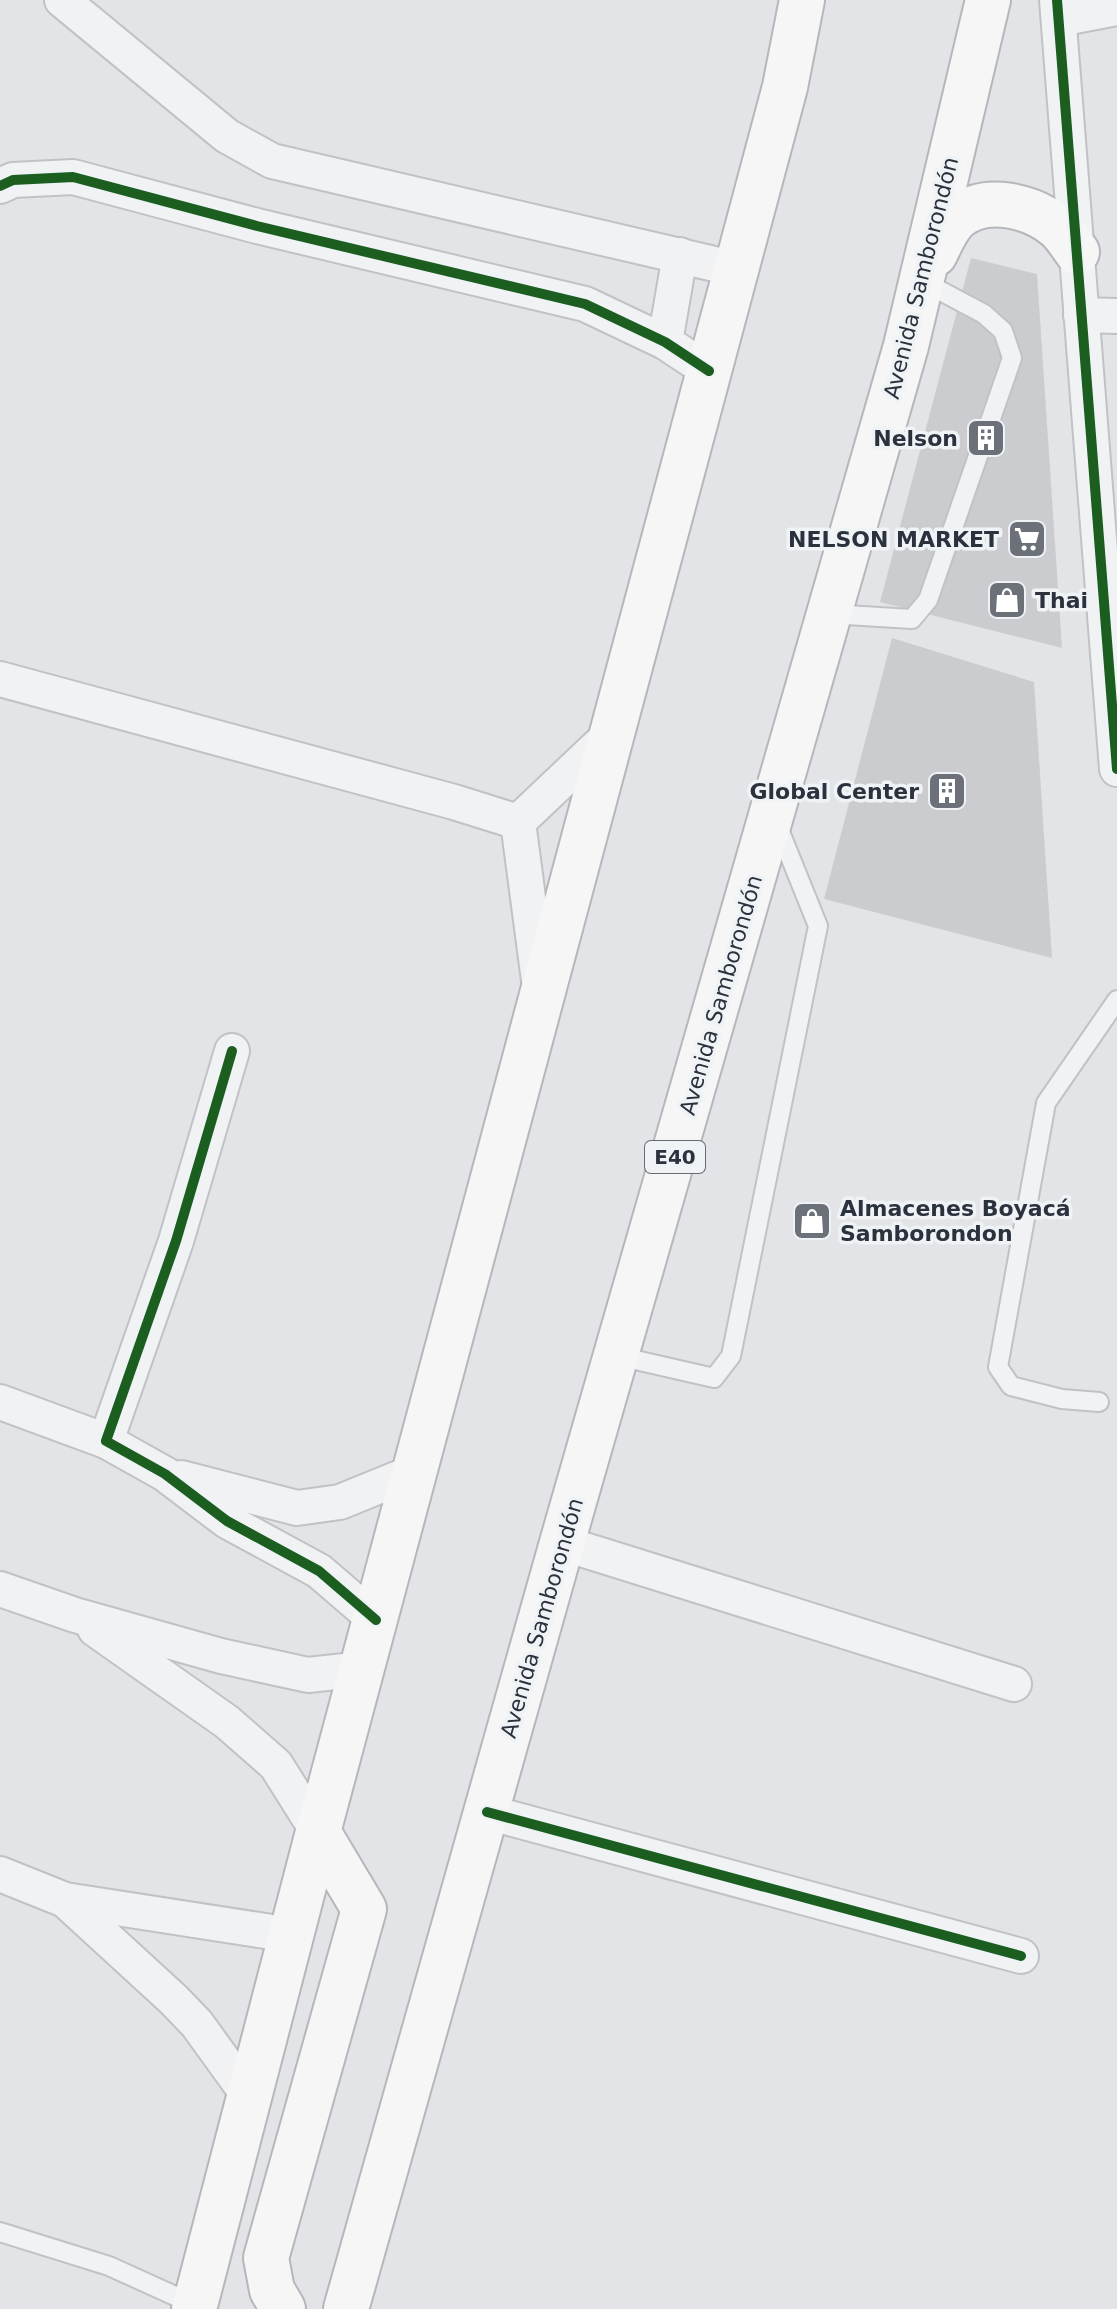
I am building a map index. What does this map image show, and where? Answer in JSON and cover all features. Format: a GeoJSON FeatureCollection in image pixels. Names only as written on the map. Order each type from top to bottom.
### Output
{"type":"FeatureCollection","features":[{"type":"Feature","properties":{"kind":"highway"},"geometry":{"type":"LineString","coordinates":[[195,2307],[318,1832],[785,87],[802,0]]}},
{"type":"Feature","properties":{"kind":"highway","name":"Avenida Samborondón"},"geometry":{"type":"LineString","coordinates":[[346,2309],[562,1543],[906,346],[988,0]]}},
{"type":"Feature","properties":{"kind":"highway"},"geometry":{"type":"LineString","coordinates":[[922,281],[947,230],[957,217],[973,208],[1002,204],[1033,212],[1059,229],[1077,252]]}},
{"type":"Feature","properties":{"kind":"highway"},"geometry":{"type":"LineString","coordinates":[[283,2309],[272,2290],[266,2258],[364,1909],[318,1832]]}},
{"type":"Feature","properties":{"kind":"street"},"geometry":{"type":"LineString","coordinates":[[62,0],[227,136],[272,161],[736,269]]}},
{"type":"Feature","properties":{"kind":"street"},"geometry":{"type":"LineString","coordinates":[[1117,8],[1058,10],[1117,769]]}},
{"type":"Feature","properties":{"kind":"street"},"geometry":{"type":"LineString","coordinates":[[0,186],[13,180],[73,177],[257,226],[585,304],[665,342],[709,371]]}},
{"type":"Feature","properties":{"kind":"street"},"geometry":{"type":"LineString","coordinates":[[665,342],[680,255]]}},
{"type":"Feature","properties":{"kind":"street"},"geometry":{"type":"LineString","coordinates":[[1081,315],[1117,316]]}},
{"type":"Feature","properties":{"kind":"street"},"geometry":{"type":"LineString","coordinates":[[0,679],[518,822]]}},
{"type":"Feature","properties":{"kind":"street"},"geometry":{"type":"LineString","coordinates":[[518,822],[613,732]]}},
{"type":"Feature","properties":{"kind":"street"},"geometry":{"type":"LineString","coordinates":[[518,822],[541,1001]]}},
{"type":"Feature","properties":{"kind":"street"},"geometry":{"type":"LineString","coordinates":[[106,1441],[176,1241],[232,1051]]}},
{"type":"Feature","properties":{"kind":"street"},"geometry":{"type":"LineString","coordinates":[[0,1402],[106,1441],[165,1474],[227,1521],[319,1571],[376,1620]]}},
{"type":"Feature","properties":{"kind":"street"},"geometry":{"type":"LineString","coordinates":[[165,1474],[297,1508],[340,1502],[416,1471]]}},
{"type":"Feature","properties":{"kind":"street"},"geometry":{"type":"LineString","coordinates":[[562,1543],[1014,1684]]}},
{"type":"Feature","properties":{"kind":"street"},"geometry":{"type":"LineString","coordinates":[[0,1589],[75,1615],[221,1656],[308,1675],[363,1669]]}},
{"type":"Feature","properties":{"kind":"street"},"geometry":{"type":"LineString","coordinates":[[75,1615],[227,1722],[276,1765],[318,1832]]}},
{"type":"Feature","properties":{"kind":"street"},"geometry":{"type":"LineString","coordinates":[[487,1812],[1021,1956]]}},
{"type":"Feature","properties":{"kind":"street"},"geometry":{"type":"LineString","coordinates":[[0,1874],[65,1900],[291,1935]]}},
{"type":"Feature","properties":{"kind":"street"},"geometry":{"type":"LineString","coordinates":[[65,1900],[197,2024],[249,2096]]}},
{"type":"Feature","properties":{"kind":"lane"},"geometry":{"type":"LineString","coordinates":[[830,614],[912,619],[928,600],[1012,358],[1003,331],[984,314],[922,281]]}},
{"type":"Feature","properties":{"kind":"lane"},"geometry":{"type":"LineString","coordinates":[[618,1356],[714,1378],[731,1356],[818,926],[773,814]]}},
{"type":"Feature","properties":{"kind":"lane"},"geometry":{"type":"LineString","coordinates":[[1099,1402],[1062,1399],[1011,1386],[998,1367],[1046,1103],[1117,1000]]}},
{"type":"Feature","properties":{"kind":"lane"},"geometry":{"type":"LineString","coordinates":[[0,2232],[109,2266],[195,2307]]}},
{"type":"Feature","properties":{"kind":"building","name":"Nelson"},"geometry":{"type":"Polygon","coordinates":[[[971,258],[1037,274],[1062,648],[880,602],[971,258]]]}},
{"type":"Feature","properties":{"kind":"building","name":"Global Center"},"geometry":{"type":"Polygon","coordinates":[[[892,638],[1034,682],[1052,958],[824,899],[892,638]]]}},
{"type":"Feature","properties":{"kind":"cycle path"},"geometry":{"type":"LineString","coordinates":[[1057,0],[1117,769]]}},
{"type":"Feature","properties":{"kind":"cycle path"},"geometry":{"type":"LineString","coordinates":[[0,186],[13,180],[73,177],[257,226],[585,304],[665,342],[709,371]]}},
{"type":"Feature","properties":{"kind":"cycle path"},"geometry":{"type":"LineString","coordinates":[[232,1051],[176,1241],[106,1441],[165,1474],[227,1521],[319,1571],[376,1620]]}},
{"type":"Feature","properties":{"kind":"cycle path"},"geometry":{"type":"LineString","coordinates":[[487,1812],[1021,1956]]}},
{"type":"Feature","properties":{"kind":"place","name":"Nelson"},"geometry":{"type":"Point","coordinates":[986,438]}},
{"type":"Feature","properties":{"kind":"place","name":"NELSON MARKET"},"geometry":{"type":"Point","coordinates":[1027,539]}},
{"type":"Feature","properties":{"kind":"place","name":"Thai"},"geometry":{"type":"Point","coordinates":[1007,600]}},
{"type":"Feature","properties":{"kind":"place","name":"Global Center"},"geometry":{"type":"Point","coordinates":[947,791]}},
{"type":"Feature","properties":{"kind":"place","name":"Almacenes Boyacá Samborondon"},"geometry":{"type":"Point","coordinates":[812,1221]}}]}
